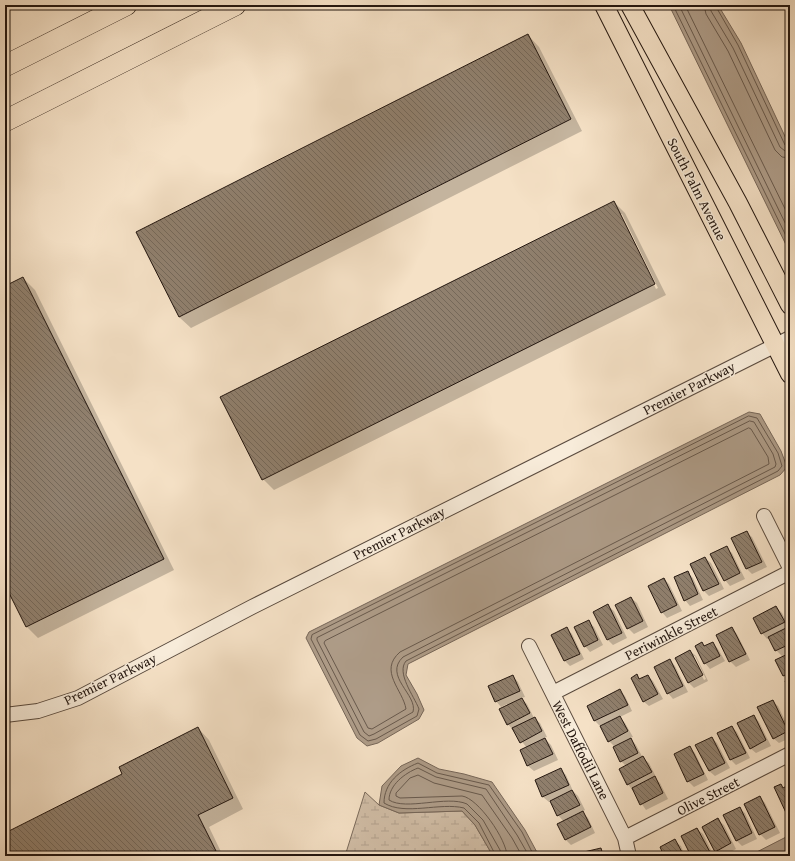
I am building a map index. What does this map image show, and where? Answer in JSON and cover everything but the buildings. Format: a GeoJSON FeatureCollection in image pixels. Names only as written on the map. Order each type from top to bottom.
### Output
{"type":"FeatureCollection","features":[{"type":"Feature","properties":{"kind":"highway"},"geometry":{"type":"LineString","coordinates":[[5,66],[126,5]]}},
{"type":"Feature","properties":{"kind":"highway"},"geometry":{"type":"LineString","coordinates":[[5,121],[235,5]]}},
{"type":"Feature","properties":{"kind":"main road","name":"South Palm Avenue"},"geometry":{"type":"LineString","coordinates":[[604,5],[783,342],[790,374]]}},
{"type":"Feature","properties":{"kind":"main road","name":"South Palm Avenue"},"geometry":{"type":"LineString","coordinates":[[630,5],[735,197],[790,305]]}},
{"type":"Feature","properties":{"kind":"street","name":"Premier Parkway"},"geometry":{"type":"LineString","coordinates":[[5,714],[38,711],[78,698],[252,607],[783,342]]}},
{"type":"Feature","properties":{"kind":"street"},"geometry":{"type":"LineString","coordinates":[[764,516],[790,568]]}},
{"type":"Feature","properties":{"kind":"street","name":"Periwinkle Street"},"geometry":{"type":"LineString","coordinates":[[553,693],[790,572]]}},
{"type":"Feature","properties":{"kind":"street","name":"West Daffodil Lane"},"geometry":{"type":"LineString","coordinates":[[530,646],[625,838],[629,856]]}},
{"type":"Feature","properties":{"kind":"street","name":"Olive Street"},"geometry":{"type":"LineString","coordinates":[[625,838],[790,754]]}},
{"type":"Feature","properties":{"kind":"green space"},"geometry":{"type":"Polygon","coordinates":[[[365,792],[379,805],[399,813],[462,811],[475,825],[493,856],[345,856],[365,792]]]}},
{"type":"Feature","properties":{"kind":"water"},"geometry":{"type":"Polygon","coordinates":[[[669,5],[718,5],[741,43],[790,147],[790,253],[669,5]]]}},
{"type":"Feature","properties":{"kind":"water"},"geometry":{"type":"Polygon","coordinates":[[[749,412],[760,414],[781,451],[787,467],[780,475],[408,664],[406,675],[424,710],[419,719],[378,743],[367,746],[357,738],[306,638],[309,632],[749,412]]]}},
{"type":"Feature","properties":{"kind":"water"},"geometry":{"type":"Polygon","coordinates":[[[418,758],[439,769],[492,782],[525,830],[539,856],[493,856],[475,825],[462,811],[399,813],[379,805],[382,786],[401,766],[418,758]]]}},
{"type":"Feature","properties":{"kind":"water"},"geometry":{"type":"Polygon","coordinates":[[[790,835],[790,856],[749,856],[790,835]]]}}]}
